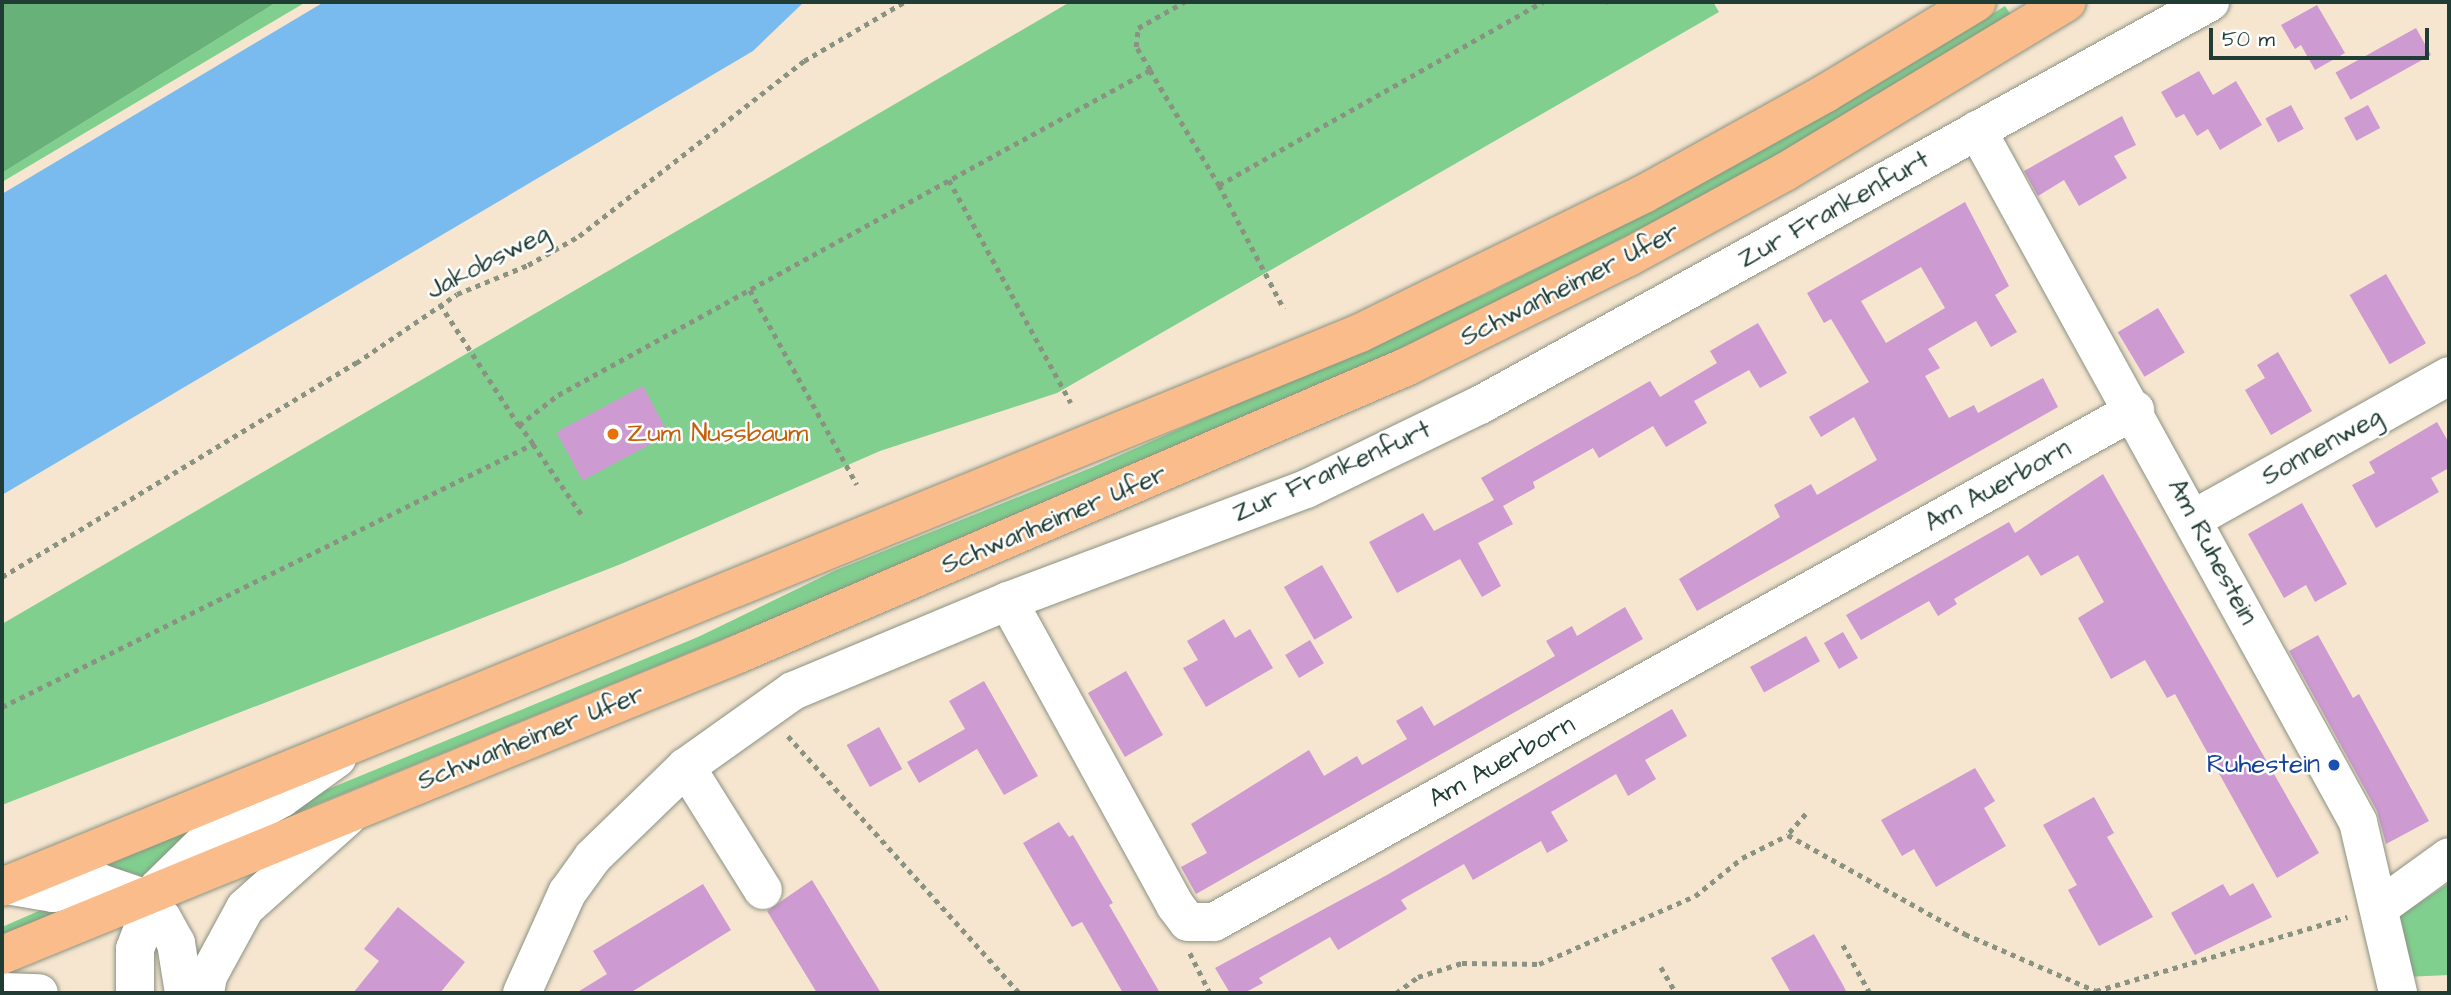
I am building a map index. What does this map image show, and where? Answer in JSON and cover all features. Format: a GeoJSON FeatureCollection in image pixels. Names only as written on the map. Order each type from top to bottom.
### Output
{"type":"FeatureCollection","features":[{"type":"Feature","properties":{"kind":"main road","name":"Schwanheimer Ufer"},"geometry":{"type":"LineString","coordinates":[[4,886],[370,735],[1001,482],[1410,310],[1644,194],[1826,93],[1977,2]]}},
{"type":"Feature","properties":{"kind":"main road","name":"Schwanheimer Ufer"},"geometry":{"type":"LineString","coordinates":[[2,955],[736,655],[1406,367],[1742,196],[2067,2]]}},
{"type":"Feature","properties":{"kind":"street","name":"Zur Frankenfurt"},"geometry":{"type":"LineString","coordinates":[[522,993],[566,893],[593,857],[686,767],[766,710],[853,663],[1008,601],[1306,489],[1467,411],[2210,2]]}},
{"type":"Feature","properties":{"kind":"street","name":"Am Ruhestein"},"geometry":{"type":"LineString","coordinates":[[1977,130],[2135,410],[2358,822],[2398,993]]}},
{"type":"Feature","properties":{"kind":"street","name":"Sonnenweg"},"geometry":{"type":"LineString","coordinates":[[2195,519],[2449,376]]}},
{"type":"Feature","properties":{"kind":"street","name":"Am Auerborn"},"geometry":{"type":"LineString","coordinates":[[1008,601],[1175,905],[1188,922],[1214,922],[2135,410]]}},
{"type":"Feature","properties":{"kind":"street"},"geometry":{"type":"LineString","coordinates":[[135,993],[135,949],[148,897],[209,838],[282,797],[370,735]]}},
{"type":"Feature","properties":{"kind":"street"},"geometry":{"type":"LineString","coordinates":[[686,767],[763,890]]}},
{"type":"Feature","properties":{"kind":"street"},"geometry":{"type":"LineString","coordinates":[[205,993],[208,976],[245,908],[359,807]]}},
{"type":"Feature","properties":{"kind":"street"},"geometry":{"type":"LineString","coordinates":[[2380,907],[2449,857]]}},
{"type":"Feature","properties":{"kind":"street"},"geometry":{"type":"LineString","coordinates":[[4,886],[54,892],[100,883],[148,897],[176,943],[184,993]]}},
{"type":"Feature","properties":{"kind":"street"},"geometry":{"type":"LineString","coordinates":[[2,992],[39,993]]}},
{"type":"Feature","properties":{"kind":"path","name":"Jakobsweg"},"geometry":{"type":"LineString","coordinates":[[2,577],[356,363],[440,304],[579,236],[804,61],[904,2]]}},
{"type":"Feature","properties":{"kind":"path"},"geometry":{"type":"LineString","coordinates":[[1184,2],[1138,28],[1136,47],[1219,185],[1284,310]]}},
{"type":"Feature","properties":{"kind":"path"},"geometry":{"type":"LineString","coordinates":[[1219,185],[1543,2]]}},
{"type":"Feature","properties":{"kind":"path"},"geometry":{"type":"LineString","coordinates":[[519,425],[558,396],[1150,70]]}},
{"type":"Feature","properties":{"kind":"path"},"geometry":{"type":"LineString","coordinates":[[950,180],[1071,403]]}},
{"type":"Feature","properties":{"kind":"path"},"geometry":{"type":"LineString","coordinates":[[750,290],[858,485]]}},
{"type":"Feature","properties":{"kind":"path"},"geometry":{"type":"LineString","coordinates":[[440,304],[582,515]]}},
{"type":"Feature","properties":{"kind":"path"},"geometry":{"type":"LineString","coordinates":[[2,707],[533,444]]}},
{"type":"Feature","properties":{"kind":"path"},"geometry":{"type":"LineString","coordinates":[[766,710],[1019,993]]}},
{"type":"Feature","properties":{"kind":"path"},"geometry":{"type":"LineString","coordinates":[[1396,993],[1418,977],[1462,963],[1539,964],[1695,896],[1742,858],[1788,835],[1806,814]]}},
{"type":"Feature","properties":{"kind":"path"},"geometry":{"type":"LineString","coordinates":[[1788,835],[1965,934],[2096,991],[2380,907]]}},
{"type":"Feature","properties":{"kind":"path"},"geometry":{"type":"LineString","coordinates":[[1843,945],[1870,993]]}},
{"type":"Feature","properties":{"kind":"path"},"geometry":{"type":"LineString","coordinates":[[1661,967],[1676,993]]}},
{"type":"Feature","properties":{"kind":"green space"},"geometry":{"type":"Polygon","coordinates":[[[2,2],[277,2],[2,173],[2,2]]]}},
{"type":"Feature","properties":{"kind":"green space"},"geometry":{"type":"Polygon","coordinates":[[[277,2],[306,2],[2,182],[2,173],[277,2]]]}},
{"type":"Feature","properties":{"kind":"green space"},"geometry":{"type":"Polygon","coordinates":[[[1070,2],[1713,2],[1719,12],[1057,393],[880,451],[621,564],[2,805],[2,624],[1070,2]]]}},
{"type":"Feature","properties":{"kind":"green space"},"geometry":{"type":"Polygon","coordinates":[[[2005,6],[2011,15],[1775,159],[1440,332],[772,619],[237,837],[270,813],[698,637],[834,571],[1093,467],[1486,294],[1615,229],[1900,71],[2005,6]]]}},
{"type":"Feature","properties":{"kind":"green space"},"geometry":{"type":"Polygon","coordinates":[[[225,814],[159,870],[142,877],[130,872],[82,872],[225,814]]]}},
{"type":"Feature","properties":{"kind":"green space"},"geometry":{"type":"Polygon","coordinates":[[[2449,883],[2449,975],[2405,977],[2394,920],[2449,883]]]}},
{"type":"Feature","properties":{"kind":"green space"},"geometry":{"type":"Polygon","coordinates":[[[79,903],[2,936],[2,927],[41,910],[79,903]]]}},
{"type":"Feature","properties":{"kind":"water"},"geometry":{"type":"Polygon","coordinates":[[[324,2],[804,2],[753,51],[2,495],[2,194],[324,2]]]}},
{"type":"Feature","properties":{"kind":"building"},"geometry":{"type":"Polygon","coordinates":[[[2317,5],[2345,53],[2315,70],[2301,45],[2295,49],[2281,25],[2317,5]]]}},
{"type":"Feature","properties":{"kind":"building"},"geometry":{"type":"Polygon","coordinates":[[[2416,28],[2431,55],[2351,100],[2336,73],[2416,28]]]}},
{"type":"Feature","properties":{"kind":"building"},"geometry":{"type":"Polygon","coordinates":[[[2199,71],[2213,95],[2236,81],[2262,125],[2220,150],[2208,129],[2197,136],[2184,114],[2176,118],[2161,92],[2199,71]]]}},
{"type":"Feature","properties":{"kind":"building"},"geometry":{"type":"Polygon","coordinates":[[[2291,105],[2304,129],[2278,142],[2265,119],[2291,105]]]}},
{"type":"Feature","properties":{"kind":"building"},"geometry":{"type":"Polygon","coordinates":[[[2368,105],[2380,128],[2356,141],[2344,118],[2368,105]]]}},
{"type":"Feature","properties":{"kind":"building"},"geometry":{"type":"Polygon","coordinates":[[[2122,116],[2136,145],[2114,156],[2127,178],[2079,206],[2064,180],[2038,196],[2024,171],[2122,116]]]}},
{"type":"Feature","properties":{"kind":"building"},"geometry":{"type":"Polygon","coordinates":[[[1965,202],[2009,286],[1995,295],[2017,332],[1991,347],[1976,321],[1928,349],[1940,368],[1925,376],[1949,418],[1974,405],[1978,413],[2043,378],[2058,407],[1697,611],[1679,579],[1780,517],[1774,505],[1811,484],[1817,495],[1877,460],[1854,417],[1821,437],[1809,417],[1869,382],[1831,319],[1824,323],[1807,293],[1965,202]],[[1921,267],[1861,301],[1886,343],[1945,308],[1921,267]]]}},
{"type":"Feature","properties":{"kind":"building"},"geometry":{"type":"Polygon","coordinates":[[[2386,274],[2426,343],[2390,364],[2350,295],[2386,274]]]}},
{"type":"Feature","properties":{"kind":"building"},"geometry":{"type":"Polygon","coordinates":[[[2158,308],[2185,353],[2144,377],[2118,332],[2158,308]]]}},
{"type":"Feature","properties":{"kind":"building"},"geometry":{"type":"Polygon","coordinates":[[[1758,323],[1787,373],[1760,388],[1749,370],[1694,401],[1707,423],[1666,447],[1653,426],[1599,458],[1593,448],[1533,482],[1535,488],[1503,506],[1513,524],[1478,543],[1501,586],[1482,597],[1460,559],[1397,593],[1369,542],[1423,513],[1434,531],[1494,500],[1481,478],[1650,381],[1660,397],[1717,363],[1710,351],[1758,323]]]}},
{"type":"Feature","properties":{"kind":"building"},"geometry":{"type":"Polygon","coordinates":[[[2278,352],[2312,411],[2271,435],[2245,390],[2265,378],[2257,365],[2278,352]]]}},
{"type":"Feature","properties":{"kind":"building","name":"Zum Nussbaum"},"geometry":{"type":"Polygon","coordinates":[[[643,386],[669,435],[582,481],[556,432],[643,386]]]}},
{"type":"Feature","properties":{"kind":"building"},"geometry":{"type":"Polygon","coordinates":[[[2437,422],[2449,443],[2449,468],[2431,478],[2439,492],[2376,528],[2352,485],[2375,473],[2369,462],[2437,422]]]}},
{"type":"Feature","properties":{"kind":"building"},"geometry":{"type":"Polygon","coordinates":[[[2103,474],[2319,853],[2277,878],[2175,694],[2167,698],[2145,660],[2111,679],[2078,618],[2104,602],[2078,555],[2041,576],[2028,555],[1954,599],[1957,604],[1938,616],[1929,601],[1861,640],[1846,615],[2009,522],[2015,533],[2103,474]]]}},
{"type":"Feature","properties":{"kind":"building"},"geometry":{"type":"Polygon","coordinates":[[[2302,503],[2347,584],[2315,602],[2306,585],[2284,598],[2248,534],[2302,503]]]}},
{"type":"Feature","properties":{"kind":"building"},"geometry":{"type":"Polygon","coordinates":[[[1322,565],[1352,618],[1314,640],[1284,587],[1322,565]]]}},
{"type":"Feature","properties":{"kind":"building"},"geometry":{"type":"Polygon","coordinates":[[[1625,607],[1643,639],[1196,894],[1181,867],[1207,853],[1191,824],[1309,750],[1324,776],[1357,756],[1362,765],[1407,739],[1396,721],[1422,706],[1434,726],[1555,656],[1546,641],[1572,626],[1577,636],[1625,607]]]}},
{"type":"Feature","properties":{"kind":"building"},"geometry":{"type":"Polygon","coordinates":[[[1224,619],[1235,638],[1250,629],[1273,668],[1206,707],[1183,668],[1198,660],[1187,641],[1224,619]]]}},
{"type":"Feature","properties":{"kind":"building"},"geometry":{"type":"Polygon","coordinates":[[[1843,632],[1858,658],[1839,669],[1824,643],[1843,632]]]}},
{"type":"Feature","properties":{"kind":"building"},"geometry":{"type":"Polygon","coordinates":[[[2318,635],[2353,698],[2359,694],[2429,821],[2386,844],[2377,811],[2289,651],[2318,635]]]}},
{"type":"Feature","properties":{"kind":"building"},"geometry":{"type":"Polygon","coordinates":[[[1806,636],[1820,661],[1764,692],[1750,667],[1806,636]]]}},
{"type":"Feature","properties":{"kind":"building"},"geometry":{"type":"Polygon","coordinates":[[[1310,640],[1324,663],[1299,678],[1285,655],[1310,640]]]}},
{"type":"Feature","properties":{"kind":"building"},"geometry":{"type":"Polygon","coordinates":[[[1126,671],[1163,735],[1125,757],[1088,693],[1126,671]]]}},
{"type":"Feature","properties":{"kind":"building"},"geometry":{"type":"Polygon","coordinates":[[[984,681],[1038,776],[1004,795],[977,749],[919,783],[907,762],[965,729],[949,701],[984,681]]]}},
{"type":"Feature","properties":{"kind":"building"},"geometry":{"type":"Polygon","coordinates":[[[1672,709],[1687,736],[1645,760],[1656,779],[1628,796],[1616,774],[1551,812],[1568,841],[1547,853],[1541,841],[1473,880],[1464,864],[1401,900],[1407,909],[1338,950],[1330,937],[1259,978],[1263,983],[1244,993],[1230,993],[1215,968],[1387,875],[1672,709]]]}},
{"type":"Feature","properties":{"kind":"building"},"geometry":{"type":"Polygon","coordinates":[[[879,727],[902,769],[870,787],[847,745],[879,727]]]}},
{"type":"Feature","properties":{"kind":"building"},"geometry":{"type":"Polygon","coordinates":[[[1975,768],[1995,801],[1984,808],[2006,846],[1936,887],[1914,849],[1902,856],[1881,820],[1975,768]]]}},
{"type":"Feature","properties":{"kind":"building"},"geometry":{"type":"Polygon","coordinates":[[[2094,797],[2114,833],[2107,837],[2153,917],[2099,946],[2068,890],[2077,885],[2043,825],[2094,797]]]}},
{"type":"Feature","properties":{"kind":"building"},"geometry":{"type":"Polygon","coordinates":[[[1059,822],[1069,837],[1073,835],[1113,903],[1109,905],[1160,993],[1123,993],[1082,922],[1072,927],[1023,843],[1059,822]]]}},
{"type":"Feature","properties":{"kind":"building"},"geometry":{"type":"Polygon","coordinates":[[[812,880],[881,993],[817,993],[767,911],[812,880]]]}},
{"type":"Feature","properties":{"kind":"building"},"geometry":{"type":"Polygon","coordinates":[[[2253,883],[2272,917],[2195,955],[2171,913],[2223,884],[2230,896],[2253,883]]]}},
{"type":"Feature","properties":{"kind":"building"},"geometry":{"type":"Polygon","coordinates":[[[703,884],[731,930],[630,993],[576,993],[607,974],[593,951],[703,884]]]}},
{"type":"Feature","properties":{"kind":"building"},"geometry":{"type":"Polygon","coordinates":[[[398,907],[465,962],[440,993],[353,993],[379,961],[364,949],[398,907]]]}},
{"type":"Feature","properties":{"kind":"building"},"geometry":{"type":"Polygon","coordinates":[[[1814,934],[1847,993],[1791,993],[1771,958],[1814,934]]]}},
{"type":"Feature","properties":{"kind":"place","name":"Zum Nussbaum"},"geometry":{"type":"Point","coordinates":[613,434]}},
{"type":"Feature","properties":{"kind":"place","name":"Ruhestein"},"geometry":{"type":"Point","coordinates":[2334,765]}}]}
